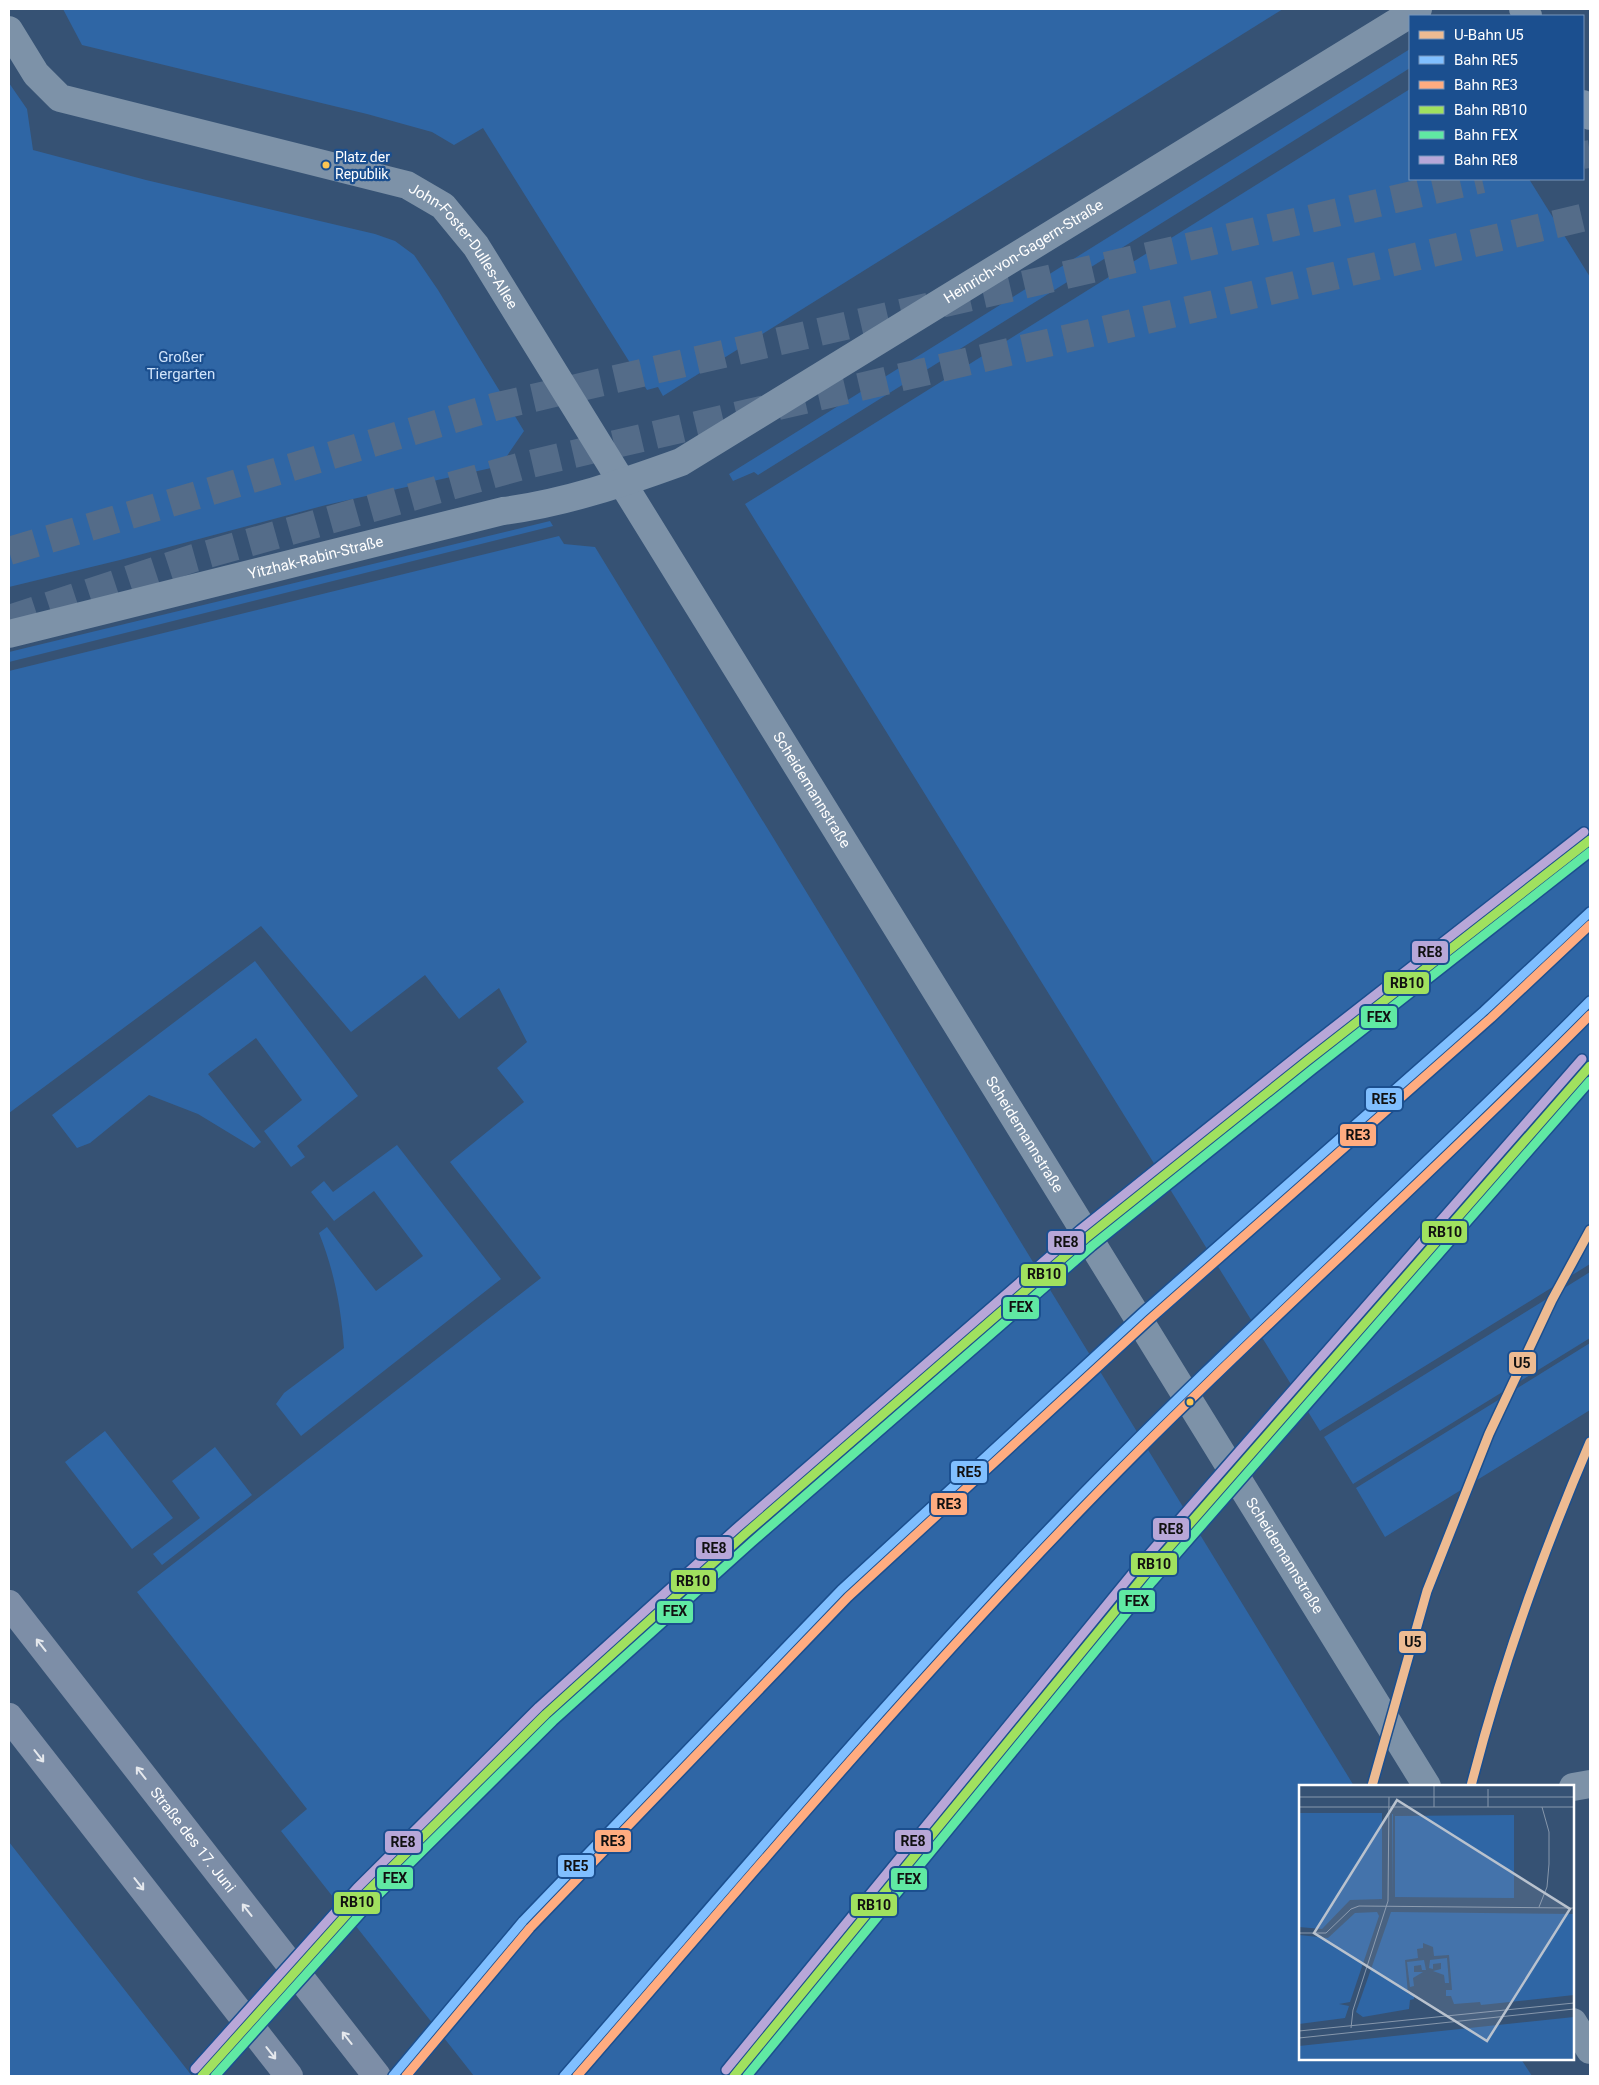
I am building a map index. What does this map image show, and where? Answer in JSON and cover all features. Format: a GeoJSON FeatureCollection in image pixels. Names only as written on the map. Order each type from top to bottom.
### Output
{"type":"FeatureCollection","features":[{"type":"Feature","properties":{"kind":"main road","name":"Straße des 17. Juni"},"geometry":{"type":"LineString","coordinates":[[9,1604],[377,2076]]}},
{"type":"Feature","properties":{"kind":"main road"},"geometry":{"type":"LineString","coordinates":[[9,1717],[289,2076]]}},
{"type":"Feature","properties":{"kind":"street","name":"Heinrich-von-Gagern-Straße"},"geometry":{"type":"LineString","coordinates":[[624,483],[681,462],[1418,9]]}},
{"type":"Feature","properties":{"kind":"street","name":"John-Foster-Dulles-Allee"},"geometry":{"type":"LineString","coordinates":[[9,30],[36,74],[60,98],[407,185],[443,206],[476,246],[624,483]]}},
{"type":"Feature","properties":{"kind":"street","name":"Yitzhak-Rabin-Straße"},"geometry":{"type":"LineString","coordinates":[[9,634],[503,511],[540,506],[624,483]]}},
{"type":"Feature","properties":{"kind":"street","name":"Scheidemannstraße"},"geometry":{"type":"LineString","coordinates":[[624,483],[1426,1785]]}},
{"type":"Feature","properties":{"kind":"street"},"geometry":{"type":"LineString","coordinates":[[1574,1787],[1590,1784]]}},
{"type":"Feature","properties":{"kind":"street"},"geometry":{"type":"LineString","coordinates":[[1574,2024],[1590,2050]]}},
{"type":"Feature","properties":{"kind":"green space"},"geometry":{"type":"Polygon","coordinates":[[[63,9],[1283,9],[663,396],[658,387],[647,390],[483,128],[454,145],[432,132],[367,114],[82,45],[63,9]]]}},
{"type":"Feature","properties":{"kind":"green space"},"geometry":{"type":"Polygon","coordinates":[[[1409,50],[1409,69],[758,475],[754,472],[733,481],[729,474],[1409,50]]]}},
{"type":"Feature","properties":{"kind":"green space","name":"Großer Tiergarten"},"geometry":{"type":"Polygon","coordinates":[[[9,83],[27,109],[33,150],[146,180],[375,234],[395,241],[414,255],[438,290],[524,431],[500,466],[326,505],[120,560],[9,587],[9,83]]]}},
{"type":"Feature","properties":{"kind":"green space"},"geometry":{"type":"Polygon","coordinates":[[[1409,90],[1409,180],[1530,180],[1590,277],[1590,1264],[1320,1431],[745,504],[1409,90]]]}},
{"type":"Feature","properties":{"kind":"green space"},"geometry":{"type":"Polygon","coordinates":[[[550,521],[553,526],[9,662],[9,652],[550,521]]]}},
{"type":"Feature","properties":{"kind":"green space"},"geometry":{"type":"Polygon","coordinates":[[[559,536],[564,544],[595,547],[1353,1785],[1299,1785],[1299,2060],[1522,2060],[1532,2076],[474,2076],[281,1831],[307,1809],[137,1592],[541,1278],[450,1162],[524,1102],[497,1068],[527,1042],[499,988],[459,1019],[425,975],[351,1032],[261,926],[9,1113],[9,671],[559,536]]]}},
{"type":"Feature","properties":{"kind":"green space"},"geometry":{"type":"Polygon","coordinates":[[[255,961],[358,1096],[297,1146],[305,1157],[291,1167],[264,1131],[302,1100],[256,1038],[208,1074],[261,1142],[254,1148],[198,1114],[149,1095],[90,1143],[77,1148],[52,1115],[255,961]]]}},
{"type":"Feature","properties":{"kind":"green space"},"geometry":{"type":"Polygon","coordinates":[[[397,1145],[501,1279],[301,1436],[276,1404],[284,1393],[344,1348],[336,1289],[319,1233],[327,1227],[376,1291],[423,1256],[374,1191],[334,1221],[311,1192],[324,1181],[333,1192],[397,1145]]]}},
{"type":"Feature","properties":{"kind":"green space"},"geometry":{"type":"Polygon","coordinates":[[[1590,1272],[1590,1338],[1353,1484],[1324,1437],[1590,1272]]]}},
{"type":"Feature","properties":{"kind":"green space"},"geometry":{"type":"Polygon","coordinates":[[[1590,1343],[1590,1410],[1385,1537],[1356,1488],[1590,1343]]]}},
{"type":"Feature","properties":{"kind":"green space"},"geometry":{"type":"Polygon","coordinates":[[[105,1431],[173,1518],[132,1549],[65,1462],[105,1431]]]}},
{"type":"Feature","properties":{"kind":"green space"},"geometry":{"type":"Polygon","coordinates":[[[215,1447],[252,1495],[162,1565],[153,1554],[200,1518],[172,1481],[215,1447]]]}},
{"type":"Feature","properties":{"kind":"green space"},"geometry":{"type":"Polygon","coordinates":[[[9,1842],[192,2076],[9,2076],[9,1842]]]}},
{"type":"Feature","properties":{"kind":"tunnel"},"geometry":{"type":"LineString","coordinates":[[1584,155],[1590,154]]}},
{"type":"Feature","properties":{"kind":"tunnel"},"geometry":{"type":"LineString","coordinates":[[9,551],[494,407],[1478,180]]}},
{"type":"Feature","properties":{"kind":"tunnel"},"geometry":{"type":"LineString","coordinates":[[9,619],[194,558],[522,466],[1590,216]]}},
{"type":"Feature","properties":{"kind":"metro line","name":"U5"},"geometry":{"type":"LineString","coordinates":[[1372,1785],[1427,1591],[1489,1434],[1552,1300],[1590,1230]]}},
{"type":"Feature","properties":{"kind":"metro line","name":"U5"},"geometry":{"type":"LineString","coordinates":[[1471,1785],[1509,1655],[1555,1526],[1590,1442]]}},
{"type":"Feature","properties":{"kind":"rail line","name":"RE8"},"geometry":{"type":"LineString","coordinates":[[195,2069],[357,1888],[539,1707],[738,1527],[1080,1230],[1301,1053],[1584,832]]}},
{"type":"Feature","properties":{"kind":"rail line","name":"RB10"},"geometry":{"type":"LineString","coordinates":[[202,2076],[364,1895],[546,1714],[745,1534],[1086,1238],[1307,1061],[1590,840]]}},
{"type":"Feature","properties":{"kind":"rail line","name":"FEX"},"geometry":{"type":"LineString","coordinates":[[215,2076],[371,1902],[553,1721],[752,1542],[1092,1246],[1313,1069],[1590,852]]}},
{"type":"Feature","properties":{"kind":"rail line","name":"RE5"},"geometry":{"type":"LineString","coordinates":[[393,2076],[523,1921],[841,1590],[1142,1313],[1484,1011],[1590,912]]}},
{"type":"Feature","properties":{"kind":"rail line","name":"RE3"},"geometry":{"type":"LineString","coordinates":[[406,2076],[530,1928],[848,1597],[1149,1320],[1491,1018],[1590,925]]}},
{"type":"Feature","properties":{"kind":"rail line","name":"RE5"},"geometry":{"type":"LineString","coordinates":[[564,2076],[749,1862],[1000,1580],[1195,1382],[1459,1130],[1590,1001]]}},
{"type":"Feature","properties":{"kind":"rail line","name":"RE3"},"geometry":{"type":"LineString","coordinates":[[577,2076],[883,1724],[1072,1519],[1135,1454],[1526,1079],[1590,1015]]}},
{"type":"Feature","properties":{"kind":"rail line","name":"RE8"},"geometry":{"type":"LineString","coordinates":[[726,2070],[1136,1569],[1582,1059]]}},
{"type":"Feature","properties":{"kind":"rail line","name":"RB10"},"geometry":{"type":"LineString","coordinates":[[734,2076],[1144,1576],[1590,1066]]}},
{"type":"Feature","properties":{"kind":"rail line","name":"FEX"},"geometry":{"type":"LineString","coordinates":[[747,2076],[1152,1582],[1590,1081]]}},
{"type":"Feature","properties":{"kind":"place","name":"Platz der Republik"},"geometry":{"type":"Point","coordinates":[326,165]}}]}
